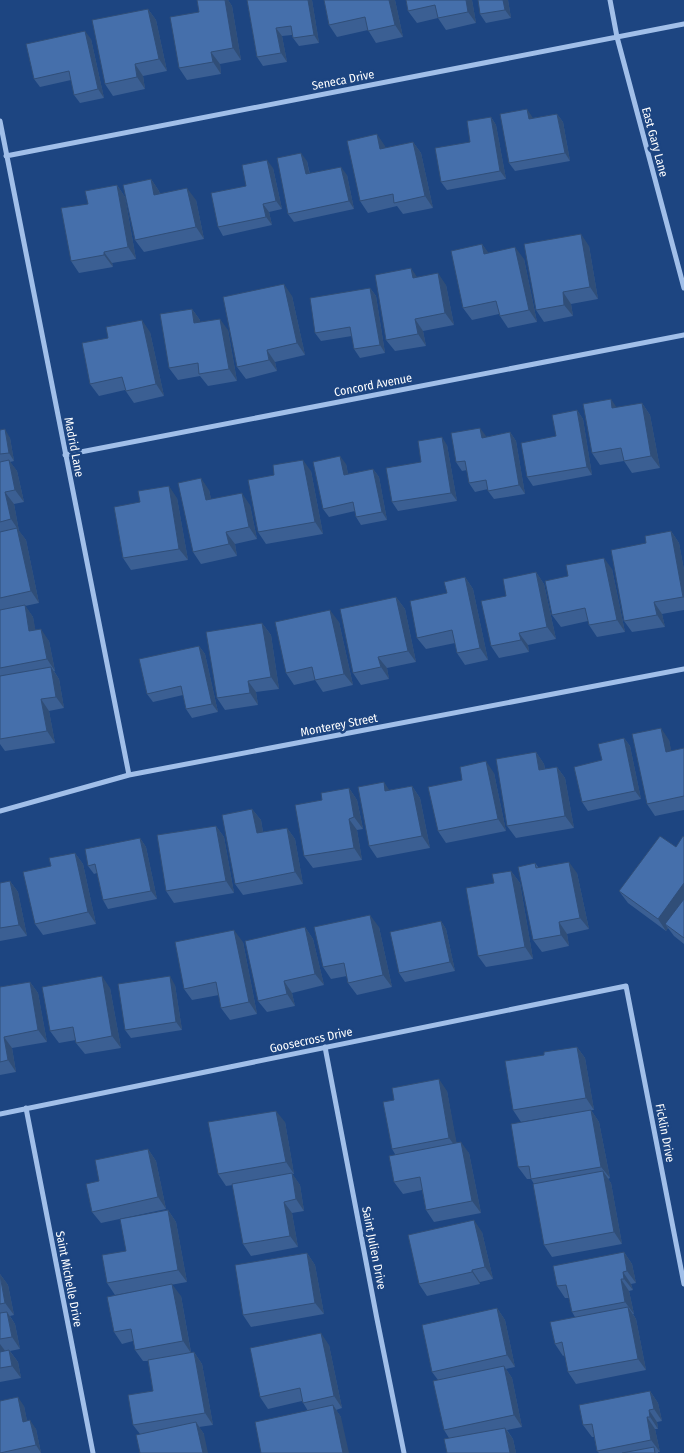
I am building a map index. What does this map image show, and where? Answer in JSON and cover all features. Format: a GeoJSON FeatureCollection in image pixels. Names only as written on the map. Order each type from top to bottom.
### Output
{"type":"FeatureCollection","features":[{"type":"Feature","properties":{"kind":"street","name":"East Gary Lane"},"geometry":{"type":"LineString","coordinates":[[610,0],[617,36],[684,288]]}},
{"type":"Feature","properties":{"kind":"street","name":"Seneca Drive"},"geometry":{"type":"LineString","coordinates":[[6,156],[684,24]]}},
{"type":"Feature","properties":{"kind":"street","name":"Madrid Lane"},"geometry":{"type":"LineString","coordinates":[[0,121],[129,775]]}},
{"type":"Feature","properties":{"kind":"street","name":"Concord Avenue"},"geometry":{"type":"LineString","coordinates":[[65,455],[684,335]]}},
{"type":"Feature","properties":{"kind":"street","name":"Monterey Street"},"geometry":{"type":"LineString","coordinates":[[0,811],[129,775],[684,669]]}},
{"type":"Feature","properties":{"kind":"street","name":"Goosecross Drive"},"geometry":{"type":"LineString","coordinates":[[0,1114],[626,986]]}},
{"type":"Feature","properties":{"kind":"street","name":"Ficklin Drive"},"geometry":{"type":"LineString","coordinates":[[626,986],[684,1284]]}},
{"type":"Feature","properties":{"kind":"street","name":"Saint Julien Drive"},"geometry":{"type":"LineString","coordinates":[[325,1047],[404,1453]]}},
{"type":"Feature","properties":{"kind":"street","name":"Saint Michelle Drive"},"geometry":{"type":"LineString","coordinates":[[26,1108],[93,1453]]}},
{"type":"Feature","properties":{"kind":"building"},"geometry":{"type":"Polygon","coordinates":[[[197,0],[225,0],[233,48],[211,52],[213,62],[179,68],[170,17],[199,12],[197,0]]]}},
{"type":"Feature","properties":{"kind":"building"},"geometry":{"type":"Polygon","coordinates":[[[247,0],[308,0],[314,35],[293,38],[291,26],[276,28],[281,53],[257,57],[247,0]]]}},
{"type":"Feature","properties":{"kind":"building"},"geometry":{"type":"Polygon","coordinates":[[[324,0],[389,0],[395,25],[368,31],[365,17],[329,25],[324,0]]]}},
{"type":"Feature","properties":{"kind":"building"},"geometry":{"type":"Polygon","coordinates":[[[406,0],[466,0],[468,12],[438,18],[435,5],[408,11],[406,0]]]}},
{"type":"Feature","properties":{"kind":"building"},"geometry":{"type":"Polygon","coordinates":[[[478,0],[503,0],[505,10],[480,14],[478,0]]]}},
{"type":"Feature","properties":{"kind":"building"},"geometry":{"type":"Polygon","coordinates":[[[148,9],[159,59],[135,64],[137,77],[105,84],[92,20],[148,9]]]}},
{"type":"Feature","properties":{"kind":"building"},"geometry":{"type":"Polygon","coordinates":[[[85,31],[98,89],[74,95],[69,71],[34,79],[26,44],[85,31]]]}},
{"type":"Feature","properties":{"kind":"building"},"geometry":{"type":"Polygon","coordinates":[[[527,109],[529,119],[557,114],[565,153],[509,163],[500,114],[527,109]]]}},
{"type":"Feature","properties":{"kind":"building"},"geometry":{"type":"Polygon","coordinates":[[[491,117],[500,171],[441,182],[435,148],[470,142],[467,121],[491,117]]]}},
{"type":"Feature","properties":{"kind":"building"},"geometry":{"type":"Polygon","coordinates":[[[377,134],[380,149],[413,142],[425,196],[394,203],[393,194],[360,201],[347,141],[377,134]]]}},
{"type":"Feature","properties":{"kind":"building"},"geometry":{"type":"Polygon","coordinates":[[[301,153],[306,174],[341,167],[349,201],[288,214],[277,158],[301,153]]]}},
{"type":"Feature","properties":{"kind":"building"},"geometry":{"type":"Polygon","coordinates":[[[267,160],[276,201],[263,204],[266,217],[218,227],[211,193],[246,186],[242,165],[267,160]]]}},
{"type":"Feature","properties":{"kind":"building"},"geometry":{"type":"Polygon","coordinates":[[[151,179],[154,195],[187,188],[196,227],[135,240],[123,185],[151,179]]]}},
{"type":"Feature","properties":{"kind":"building"},"geometry":{"type":"Polygon","coordinates":[[[117,185],[128,247],[104,252],[104,255],[71,261],[61,208],[88,204],[85,191],[117,185]]]}},
{"type":"Feature","properties":{"kind":"building"},"geometry":{"type":"Polygon","coordinates":[[[581,234],[590,287],[563,292],[564,305],[536,310],[524,244],[581,234]]]}},
{"type":"Feature","properties":{"kind":"building"},"geometry":{"type":"Polygon","coordinates":[[[482,244],[484,254],[515,247],[529,310],[500,316],[496,301],[463,308],[451,251],[482,244]]]}},
{"type":"Feature","properties":{"kind":"building"},"geometry":{"type":"Polygon","coordinates":[[[411,268],[413,278],[438,273],[445,313],[415,319],[418,334],[386,340],[375,275],[411,268]]]}},
{"type":"Feature","properties":{"kind":"building"},"geometry":{"type":"Polygon","coordinates":[[[284,284],[297,343],[267,350],[269,360],[237,367],[223,297],[284,284]]]}},
{"type":"Feature","properties":{"kind":"building"},"geometry":{"type":"Polygon","coordinates":[[[370,288],[380,345],[354,349],[350,327],[315,333],[310,298],[370,288]]]}},
{"type":"Feature","properties":{"kind":"building"},"geometry":{"type":"Polygon","coordinates":[[[192,309],[194,323],[220,319],[229,369],[199,374],[198,363],[169,368],[160,314],[192,309]]]}},
{"type":"Feature","properties":{"kind":"building"},"geometry":{"type":"Polygon","coordinates":[[[142,320],[156,384],[126,391],[122,377],[90,384],[82,343],[108,338],[106,327],[142,320]]]}},
{"type":"Feature","properties":{"kind":"building"},"geometry":{"type":"Polygon","coordinates":[[[611,399],[612,408],[642,403],[651,456],[624,461],[621,448],[592,453],[583,404],[611,399]]]}},
{"type":"Feature","properties":{"kind":"building"},"geometry":{"type":"Polygon","coordinates":[[[577,410],[587,467],[527,477],[521,443],[556,436],[552,415],[577,410]]]}},
{"type":"Feature","properties":{"kind":"building"},"geometry":{"type":"Polygon","coordinates":[[[480,428],[482,438],[510,432],[519,485],[488,491],[486,480],[469,483],[465,461],[456,462],[451,433],[480,428]]]}},
{"type":"Feature","properties":{"kind":"building"},"geometry":{"type":"Polygon","coordinates":[[[5,429],[9,453],[0,454],[0,430],[5,429]]]}},
{"type":"Feature","properties":{"kind":"building"},"geometry":{"type":"Polygon","coordinates":[[[442,437],[451,493],[392,502],[386,468],[421,462],[418,441],[442,437]]]}},
{"type":"Feature","properties":{"kind":"building"},"geometry":{"type":"Polygon","coordinates":[[[340,456],[344,475],[373,469],[382,512],[356,517],[353,502],[323,509],[313,462],[340,456]]]}},
{"type":"Feature","properties":{"kind":"building"},"geometry":{"type":"Polygon","coordinates":[[[9,460],[15,490],[5,492],[11,519],[0,522],[0,462],[9,460]]]}},
{"type":"Feature","properties":{"kind":"building"},"geometry":{"type":"Polygon","coordinates":[[[303,460],[315,522],[258,532],[248,480],[274,475],[273,465],[303,460]]]}},
{"type":"Feature","properties":{"kind":"building"},"geometry":{"type":"Polygon","coordinates":[[[201,478],[206,500],[242,493],[249,527],[226,532],[229,544],[193,552],[178,483],[201,478]]]}},
{"type":"Feature","properties":{"kind":"building"},"geometry":{"type":"Polygon","coordinates":[[[169,486],[179,549],[123,558],[114,507],[140,502],[138,491],[169,486]]]}},
{"type":"Feature","properties":{"kind":"building"},"geometry":{"type":"Polygon","coordinates":[[[17,528],[31,591],[0,598],[0,532],[17,528]]]}},
{"type":"Feature","properties":{"kind":"building"},"geometry":{"type":"Polygon","coordinates":[[[671,531],[683,597],[654,602],[657,615],[624,621],[611,550],[646,543],[645,536],[671,531]]]}},
{"type":"Feature","properties":{"kind":"building"},"geometry":{"type":"Polygon","coordinates":[[[604,558],[617,620],[589,625],[585,608],[552,615],[545,581],[568,576],[566,565],[604,558]]]}},
{"type":"Feature","properties":{"kind":"building"},"geometry":{"type":"Polygon","coordinates":[[[536,572],[547,627],[519,633],[521,640],[491,646],[481,601],[506,596],[503,579],[536,572]]]}},
{"type":"Feature","properties":{"kind":"building"},"geometry":{"type":"Polygon","coordinates":[[[465,577],[480,648],[457,653],[452,630],[417,638],[410,601],[447,593],[444,582],[465,577]]]}},
{"type":"Feature","properties":{"kind":"building"},"geometry":{"type":"Polygon","coordinates":[[[396,597],[408,651],[378,657],[381,667],[353,673],[340,609],[396,597]]]}},
{"type":"Feature","properties":{"kind":"building"},"geometry":{"type":"Polygon","coordinates":[[[25,605],[29,631],[41,629],[47,659],[0,668],[0,610],[25,605]]]}},
{"type":"Feature","properties":{"kind":"building"},"geometry":{"type":"Polygon","coordinates":[[[330,610],[344,674],[315,680],[312,667],[286,673],[275,622],[330,610]]]}},
{"type":"Feature","properties":{"kind":"building"},"geometry":{"type":"Polygon","coordinates":[[[262,623],[271,677],[248,681],[250,693],[217,698],[206,632],[262,623]]]}},
{"type":"Feature","properties":{"kind":"building"},"geometry":{"type":"Polygon","coordinates":[[[199,646],[212,704],[186,709],[181,686],[147,694],[139,659],[199,646]]]}},
{"type":"Feature","properties":{"kind":"building"},"geometry":{"type":"Polygon","coordinates":[[[51,667],[56,697],[41,699],[47,731],[0,739],[0,676],[51,667]]]}},
{"type":"Feature","properties":{"kind":"building"},"geometry":{"type":"Polygon","coordinates":[[[661,728],[666,752],[684,748],[684,796],[647,804],[632,734],[661,728]]]}},
{"type":"Feature","properties":{"kind":"building"},"geometry":{"type":"Polygon","coordinates":[[[624,738],[635,791],[582,802],[574,767],[602,760],[598,744],[624,738]]]}},
{"type":"Feature","properties":{"kind":"building"},"geometry":{"type":"Polygon","coordinates":[[[536,752],[539,770],[557,767],[565,816],[507,826],[496,759],[536,752]]]}},
{"type":"Feature","properties":{"kind":"building"},"geometry":{"type":"Polygon","coordinates":[[[486,761],[498,819],[438,831],[428,787],[462,780],[460,767],[486,761]]]}},
{"type":"Feature","properties":{"kind":"building"},"geometry":{"type":"Polygon","coordinates":[[[384,782],[385,791],[412,786],[422,836],[369,846],[358,787],[384,782]]]}},
{"type":"Feature","properties":{"kind":"building"},"geometry":{"type":"Polygon","coordinates":[[[349,788],[354,817],[349,819],[354,848],[304,856],[295,805],[322,800],[321,793],[349,788]]]}},
{"type":"Feature","properties":{"kind":"building"},"geometry":{"type":"Polygon","coordinates":[[[252,809],[257,833],[287,828],[295,872],[235,884],[222,815],[252,809]]]}},
{"type":"Feature","properties":{"kind":"building"},"geometry":{"type":"Polygon","coordinates":[[[216,826],[226,881],[166,891],[157,835],[216,826]]]}},
{"type":"Feature","properties":{"kind":"building"},"geometry":{"type":"Polygon","coordinates":[[[660,836],[676,847],[684,837],[684,883],[658,919],[619,891],[660,836]]]}},
{"type":"Feature","properties":{"kind":"building"},"geometry":{"type":"Polygon","coordinates":[[[140,838],[151,891],[103,900],[95,864],[88,866],[85,849],[140,838]]]}},
{"type":"Feature","properties":{"kind":"building"},"geometry":{"type":"Polygon","coordinates":[[[75,853],[88,912],[35,924],[23,872],[51,866],[49,858],[75,853]]]}},
{"type":"Feature","properties":{"kind":"building"},"geometry":{"type":"Polygon","coordinates":[[[569,862],[580,918],[559,922],[561,935],[533,940],[518,867],[535,863],[536,868],[569,862]]]}},
{"type":"Feature","properties":{"kind":"building"},"geometry":{"type":"Polygon","coordinates":[[[511,871],[525,947],[478,956],[466,888],[494,883],[492,874],[511,871]]]}},
{"type":"Feature","properties":{"kind":"building"},"geometry":{"type":"Polygon","coordinates":[[[10,881],[19,925],[0,928],[0,883],[10,881]]]}},
{"type":"Feature","properties":{"kind":"building"},"geometry":{"type":"Polygon","coordinates":[[[684,899],[684,938],[665,924],[684,899]]]}},
{"type":"Feature","properties":{"kind":"building"},"geometry":{"type":"Polygon","coordinates":[[[370,915],[383,975],[348,983],[344,963],[323,967],[314,927],[370,915]]]}},
{"type":"Feature","properties":{"kind":"building"},"geometry":{"type":"Polygon","coordinates":[[[441,921],[450,962],[399,973],[390,932],[441,921]]]}},
{"type":"Feature","properties":{"kind":"building"},"geometry":{"type":"Polygon","coordinates":[[[305,927],[315,974],[284,981],[287,994],[258,1001],[245,941],[305,927]]]}},
{"type":"Feature","properties":{"kind":"building"},"geometry":{"type":"Polygon","coordinates":[[[234,930],[249,1002],[221,1008],[216,982],[184,989],[175,942],[234,930]]]}},
{"type":"Feature","properties":{"kind":"building"},"geometry":{"type":"Polygon","coordinates":[[[102,976],[112,1036],[76,1043],[73,1027],[50,1031],[42,987],[102,976]]]}},
{"type":"Feature","properties":{"kind":"building"},"geometry":{"type":"Polygon","coordinates":[[[170,976],[176,1022],[125,1030],[118,984],[170,976]]]}},
{"type":"Feature","properties":{"kind":"building"},"geometry":{"type":"Polygon","coordinates":[[[30,982],[38,1030],[4,1037],[8,1060],[0,1062],[0,987],[30,982]]]}},
{"type":"Feature","properties":{"kind":"building"},"geometry":{"type":"Polygon","coordinates":[[[577,1047],[586,1098],[513,1110],[505,1061],[544,1055],[544,1052],[577,1047]]]}},
{"type":"Feature","properties":{"kind":"building"},"geometry":{"type":"Polygon","coordinates":[[[439,1079],[449,1138],[392,1149],[383,1102],[394,1100],[392,1088],[439,1079]]]}},
{"type":"Feature","properties":{"kind":"building"},"geometry":{"type":"Polygon","coordinates":[[[591,1110],[601,1167],[531,1179],[529,1166],[518,1167],[511,1124],[591,1110]]]}},
{"type":"Feature","properties":{"kind":"building"},"geometry":{"type":"Polygon","coordinates":[[[276,1111],[286,1162],[218,1174],[208,1122],[276,1111]]]}},
{"type":"Feature","properties":{"kind":"building"},"geometry":{"type":"Polygon","coordinates":[[[461,1142],[472,1201],[426,1210],[420,1177],[394,1182],[389,1156],[461,1142]]]}},
{"type":"Feature","properties":{"kind":"building"},"geometry":{"type":"Polygon","coordinates":[[[148,1149],[158,1197],[92,1212],[86,1184],[99,1181],[95,1160],[148,1149]]]}},
{"type":"Feature","properties":{"kind":"building"},"geometry":{"type":"Polygon","coordinates":[[[603,1171],[614,1232],[544,1245],[533,1184],[603,1171]]]}},
{"type":"Feature","properties":{"kind":"building"},"geometry":{"type":"Polygon","coordinates":[[[292,1173],[296,1199],[284,1202],[290,1236],[243,1244],[232,1184],[292,1173]]]}},
{"type":"Feature","properties":{"kind":"building"},"geometry":{"type":"Polygon","coordinates":[[[168,1210],[178,1270],[107,1283],[102,1255],[126,1251],[120,1219],[168,1210]]]}},
{"type":"Feature","properties":{"kind":"building"},"geometry":{"type":"Polygon","coordinates":[[[474,1220],[485,1267],[472,1270],[472,1272],[419,1284],[408,1235],[474,1220]]]}},
{"type":"Feature","properties":{"kind":"building"},"geometry":{"type":"Polygon","coordinates":[[[624,1252],[627,1271],[623,1272],[624,1279],[621,1279],[625,1302],[572,1312],[566,1285],[557,1286],[553,1266],[624,1252]]]}},
{"type":"Feature","properties":{"kind":"building"},"geometry":{"type":"Polygon","coordinates":[[[307,1253],[315,1303],[243,1315],[235,1265],[307,1253]]]}},
{"type":"Feature","properties":{"kind":"building"},"geometry":{"type":"Polygon","coordinates":[[[0,1275],[5,1303],[0,1304],[0,1275]]]}},
{"type":"Feature","properties":{"kind":"building"},"geometry":{"type":"Polygon","coordinates":[[[172,1284],[183,1341],[135,1350],[131,1329],[114,1332],[107,1297],[172,1284]]]}},
{"type":"Feature","properties":{"kind":"building"},"geometry":{"type":"Polygon","coordinates":[[[628,1307],[638,1359],[568,1372],[562,1342],[555,1344],[550,1322],[628,1307]]]}},
{"type":"Feature","properties":{"kind":"building"},"geometry":{"type":"Polygon","coordinates":[[[497,1308],[507,1355],[432,1372],[422,1325],[497,1308]]]}},
{"type":"Feature","properties":{"kind":"building"},"geometry":{"type":"Polygon","coordinates":[[[7,1312],[12,1337],[0,1339],[0,1313],[7,1312]]]}},
{"type":"Feature","properties":{"kind":"building"},"geometry":{"type":"Polygon","coordinates":[[[321,1333],[334,1396],[303,1403],[300,1388],[260,1397],[250,1348],[321,1333]]]}},
{"type":"Feature","properties":{"kind":"building"},"geometry":{"type":"Polygon","coordinates":[[[9,1350],[12,1366],[0,1368],[0,1352],[9,1350]]]}},
{"type":"Feature","properties":{"kind":"building"},"geometry":{"type":"Polygon","coordinates":[[[194,1352],[205,1413],[133,1425],[128,1395],[153,1391],[148,1360],[194,1352]]]}},
{"type":"Feature","properties":{"kind":"building"},"geometry":{"type":"Polygon","coordinates":[[[504,1366],[514,1415],[444,1430],[433,1381],[504,1366]]]}},
{"type":"Feature","properties":{"kind":"building"},"geometry":{"type":"Polygon","coordinates":[[[650,1391],[654,1409],[649,1410],[650,1417],[647,1417],[651,1440],[597,1451],[592,1424],[583,1425],[579,1405],[650,1391]]]}},
{"type":"Feature","properties":{"kind":"building"},"geometry":{"type":"Polygon","coordinates":[[[18,1397],[23,1422],[30,1420],[36,1445],[0,1453],[0,1401],[18,1397]]]}},
{"type":"Feature","properties":{"kind":"building"},"geometry":{"type":"Polygon","coordinates":[[[333,1405],[343,1453],[261,1453],[255,1422],[333,1405]]]}},
{"type":"Feature","properties":{"kind":"building"},"geometry":{"type":"Polygon","coordinates":[[[196,1422],[203,1453],[140,1453],[136,1435],[196,1422]]]}},
{"type":"Feature","properties":{"kind":"building"},"geometry":{"type":"Polygon","coordinates":[[[505,1428],[510,1453],[447,1453],[444,1439],[505,1428]]]}},
{"type":"Feature","properties":{"kind":"building"},"geometry":{"type":"Polygon","coordinates":[[[654,1447],[655,1453],[622,1453],[654,1447]]]}}]}
